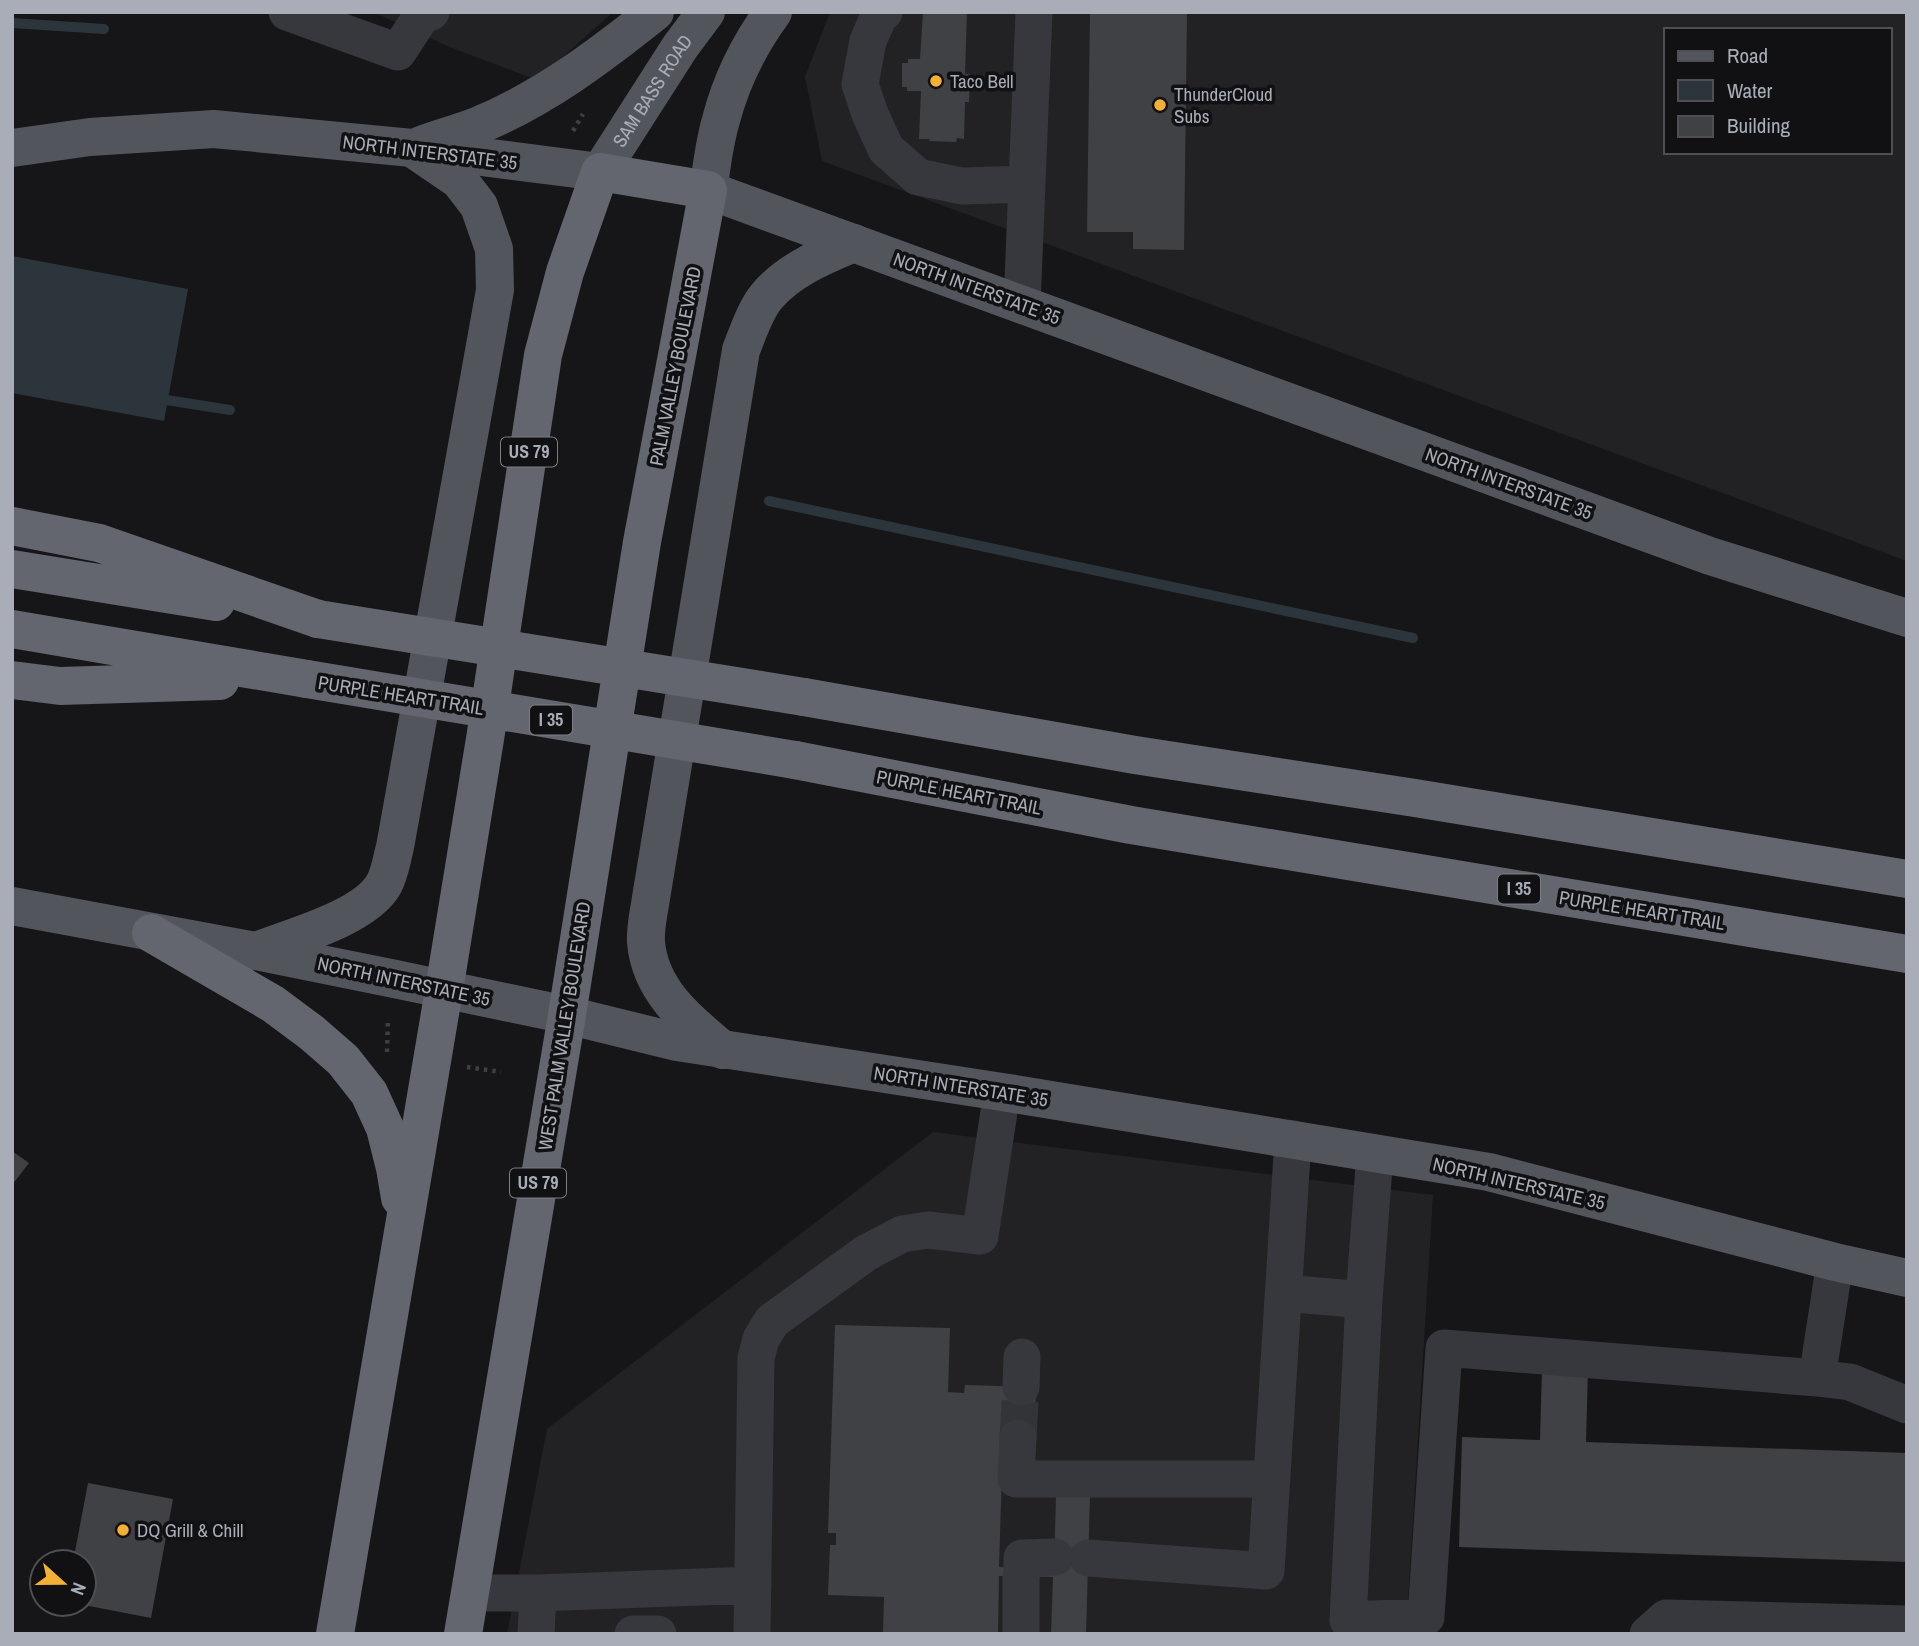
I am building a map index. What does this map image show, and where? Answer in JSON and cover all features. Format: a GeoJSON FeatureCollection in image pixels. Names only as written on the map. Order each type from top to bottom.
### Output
{"type":"FeatureCollection","features":[{"type":"Feature","properties":{"kind":"highway","name":"NORTH INTERSTATE 35"},"geometry":{"type":"LineString","coordinates":[[600,172],[708,190]]}},
{"type":"Feature","properties":{"kind":"highway","name":"US 79"},"geometry":{"type":"LineString","coordinates":[[335,1634],[485,739],[543,355],[565,272],[600,172]]}},
{"type":"Feature","properties":{"kind":"highway","name":"PALM VALLEY BOULEVARD"},"geometry":{"type":"LineString","coordinates":[[642,542],[708,190]]}},
{"type":"Feature","properties":{"kind":"highway"},"geometry":{"type":"LineString","coordinates":[[12,526],[99,542],[318,619]]}},
{"type":"Feature","properties":{"kind":"highway","name":"WEST PALM VALLEY BOULEVARD"},"geometry":{"type":"LineString","coordinates":[[463,1634],[567,1015],[642,542]]}},
{"type":"Feature","properties":{"kind":"highway"},"geometry":{"type":"LineString","coordinates":[[12,569],[804,697],[1135,755],[1907,879]]}},
{"type":"Feature","properties":{"kind":"highway","name":"PURPLE HEART TRAIL"},"geometry":{"type":"LineString","coordinates":[[12,629],[794,760],[1131,825],[1907,954]]}},
{"type":"Feature","properties":{"kind":"highway"},"geometry":{"type":"LineString","coordinates":[[12,681],[60,686],[307,679]]}},
{"type":"Feature","properties":{"kind":"highway"},"geometry":{"type":"LineString","coordinates":[[1602,829],[1907,858]]}},
{"type":"Feature","properties":{"kind":"highway"},"geometry":{"type":"LineString","coordinates":[[151,933],[273,1004],[343,1060],[369,1093],[385,1129],[395,1168],[404,1228]]}},
{"type":"Feature","properties":{"kind":"main road"},"geometry":{"type":"LineString","coordinates":[[412,148],[478,125],[527,101],[576,72],[655,12]]}},
{"type":"Feature","properties":{"kind":"main road","name":"SAM BASS ROAD"},"geometry":{"type":"LineString","coordinates":[[600,172],[680,47],[706,12]]}},
{"type":"Feature","properties":{"kind":"main road"},"geometry":{"type":"LineString","coordinates":[[708,190],[720,122],[735,77],[772,12]]}},
{"type":"Feature","properties":{"kind":"main road","name":"NORTH INTERSTATE 35"},"geometry":{"type":"LineString","coordinates":[[12,148],[90,137],[214,129],[412,148],[600,172]]}},
{"type":"Feature","properties":{"kind":"main road"},"geometry":{"type":"LineString","coordinates":[[256,951],[337,920],[365,905],[384,884],[395,847],[495,290],[494,249],[479,206],[459,180],[412,148]]}},
{"type":"Feature","properties":{"kind":"main road","name":"NORTH INTERSTATE 35"},"geometry":{"type":"LineString","coordinates":[[708,190],[1710,556],[1907,618]]}},
{"type":"Feature","properties":{"kind":"main road"},"geometry":{"type":"LineString","coordinates":[[723,1050],[693,1026],[666,997],[652,971],[646,941],[651,898],[741,350],[766,297],[788,276],[819,258],[854,243]]}},
{"type":"Feature","properties":{"kind":"main road","name":"NORTH INTERSTATE 35"},"geometry":{"type":"LineString","coordinates":[[12,906],[256,951],[567,1015],[677,1042],[1489,1172],[1835,1262],[1907,1278]]}},
{"type":"Feature","properties":{"kind":"lane"},"geometry":{"type":"LineString","coordinates":[[287,12],[398,52],[426,14]]}},
{"type":"Feature","properties":{"kind":"lane"},"geometry":{"type":"LineString","coordinates":[[884,12],[879,16],[868,41],[860,84],[886,149],[918,177],[962,186],[1027,184]]}},
{"type":"Feature","properties":{"kind":"lane"},"geometry":{"type":"LineString","coordinates":[[1022,305],[1034,12]]}},
{"type":"Feature","properties":{"kind":"lane"},"geometry":{"type":"LineString","coordinates":[[752,1634],[756,1358],[761,1339],[772,1321],[866,1253],[902,1234],[928,1230],[980,1236],[1002,1092]]}},
{"type":"Feature","properties":{"kind":"lane"},"geometry":{"type":"LineString","coordinates":[[1021,1634],[1046,1565],[1266,1571],[1293,1139]]}},
{"type":"Feature","properties":{"kind":"lane"},"geometry":{"type":"LineString","coordinates":[[1375,1153],[1364,1300],[1348,1620],[1426,1625],[1444,1348],[1850,1382],[1907,1405]]}},
{"type":"Feature","properties":{"kind":"lane"},"geometry":{"type":"LineString","coordinates":[[1816,1378],[1835,1262]]}},
{"type":"Feature","properties":{"kind":"lane"},"geometry":{"type":"LineString","coordinates":[[1284,1293],[1364,1300]]}},
{"type":"Feature","properties":{"kind":"lane"},"geometry":{"type":"LineString","coordinates":[[1018,1438],[1016,1479],[1272,1479]]}},
{"type":"Feature","properties":{"kind":"lane"},"geometry":{"type":"LineString","coordinates":[[470,1592],[538,1593],[753,1586]]}},
{"type":"Feature","properties":{"kind":"lane"},"geometry":{"type":"LineString","coordinates":[[536,1634],[538,1593]]}},
{"type":"Feature","properties":{"kind":"lane"},"geometry":{"type":"LineString","coordinates":[[1648,1634],[1666,1618],[1907,1624]]}},
{"type":"Feature","properties":{"kind":"lane"},"geometry":{"type":"LineString","coordinates":[[633,1634],[657,1634]]}},
{"type":"Feature","properties":{"kind":"path"},"geometry":{"type":"LineString","coordinates":[[571,134],[584,112]]}},
{"type":"Feature","properties":{"kind":"path"},"geometry":{"type":"LineString","coordinates":[[386,1060],[388,1019]]}},
{"type":"Feature","properties":{"kind":"path"},"geometry":{"type":"LineString","coordinates":[[465,1066],[501,1072]]}},
{"type":"Feature","properties":{"kind":"shaded area"},"geometry":{"type":"Polygon","coordinates":[[[373,12],[613,12],[537,80],[452,48],[373,12]]]}},
{"type":"Feature","properties":{"kind":"shaded area"},"geometry":{"type":"Polygon","coordinates":[[[830,12],[1907,12],[1907,561],[822,161],[805,77],[830,12]]]}},
{"type":"Feature","properties":{"kind":"shaded area"},"geometry":{"type":"Polygon","coordinates":[[[933,1132],[1433,1195],[1406,1634],[507,1634],[547,1429],[933,1132]]]}},
{"type":"Feature","properties":{"kind":"water"},"geometry":{"type":"Polygon","coordinates":[[[12,256],[188,289],[164,421],[12,393],[12,256]]]}},
{"type":"Feature","properties":{"kind":"building","name":"Taco Bell"},"geometry":{"type":"Polygon","coordinates":[[[923,12],[967,12],[965,74],[970,74],[969,102],[965,102],[964,139],[957,138],[956,142],[919,139],[921,91],[907,91],[907,87],[902,87],[902,63],[908,63],[908,59],[920,59],[923,12]]]}},
{"type":"Feature","properties":{"kind":"building"},"geometry":{"type":"Polygon","coordinates":[[[1090,12],[1187,12],[1184,250],[1133,249],[1133,232],[1087,232],[1090,12]]]}},
{"type":"Feature","properties":{"kind":"building"},"geometry":{"type":"Polygon","coordinates":[[[12,1151],[29,1163],[12,1185],[12,1151]]]}},
{"type":"Feature","properties":{"kind":"building"},"geometry":{"type":"Polygon","coordinates":[[[835,1325],[950,1328],[948,1392],[964,1393],[965,1385],[1036,1387],[1034,1439],[1003,1438],[999,1567],[1054,1569],[1056,1495],[1090,1496],[1086,1634],[1051,1634],[1053,1577],[999,1576],[998,1634],[883,1634],[884,1597],[828,1595],[830,1545],[836,1545],[836,1533],[828,1533],[835,1325]]]}},
{"type":"Feature","properties":{"kind":"building"},"geometry":{"type":"Polygon","coordinates":[[[1542,1368],[1588,1369],[1586,1442],[1907,1453],[1907,1562],[1459,1547],[1462,1437],[1540,1440],[1542,1368]]]}},
{"type":"Feature","properties":{"kind":"building","name":"DQ Grill & Chill"},"geometry":{"type":"Polygon","coordinates":[[[88,1483],[173,1499],[151,1618],[98,1608],[98,1548],[76,1548],[88,1483]]]}},
{"type":"Feature","properties":{"kind":"waterway"},"geometry":{"type":"LineString","coordinates":[[12,23],[104,29]]}},
{"type":"Feature","properties":{"kind":"waterway"},"geometry":{"type":"LineString","coordinates":[[154,398],[230,410]]}},
{"type":"Feature","properties":{"kind":"waterway"},"geometry":{"type":"LineString","coordinates":[[769,501],[1413,638]]}},
{"type":"Feature","properties":{"kind":"tunnel"},"geometry":{"type":"LineString","coordinates":[[1018,1438],[1021,1387]]}},
{"type":"Feature","properties":{"kind":"place","name":"Taco Bell"},"geometry":{"type":"Point","coordinates":[936,81]}},
{"type":"Feature","properties":{"kind":"place","name":"ThunderCloud Subs"},"geometry":{"type":"Point","coordinates":[1160,105]}},
{"type":"Feature","properties":{"kind":"place","name":"DQ Grill & Chill"},"geometry":{"type":"Point","coordinates":[123,1530]}}]}
